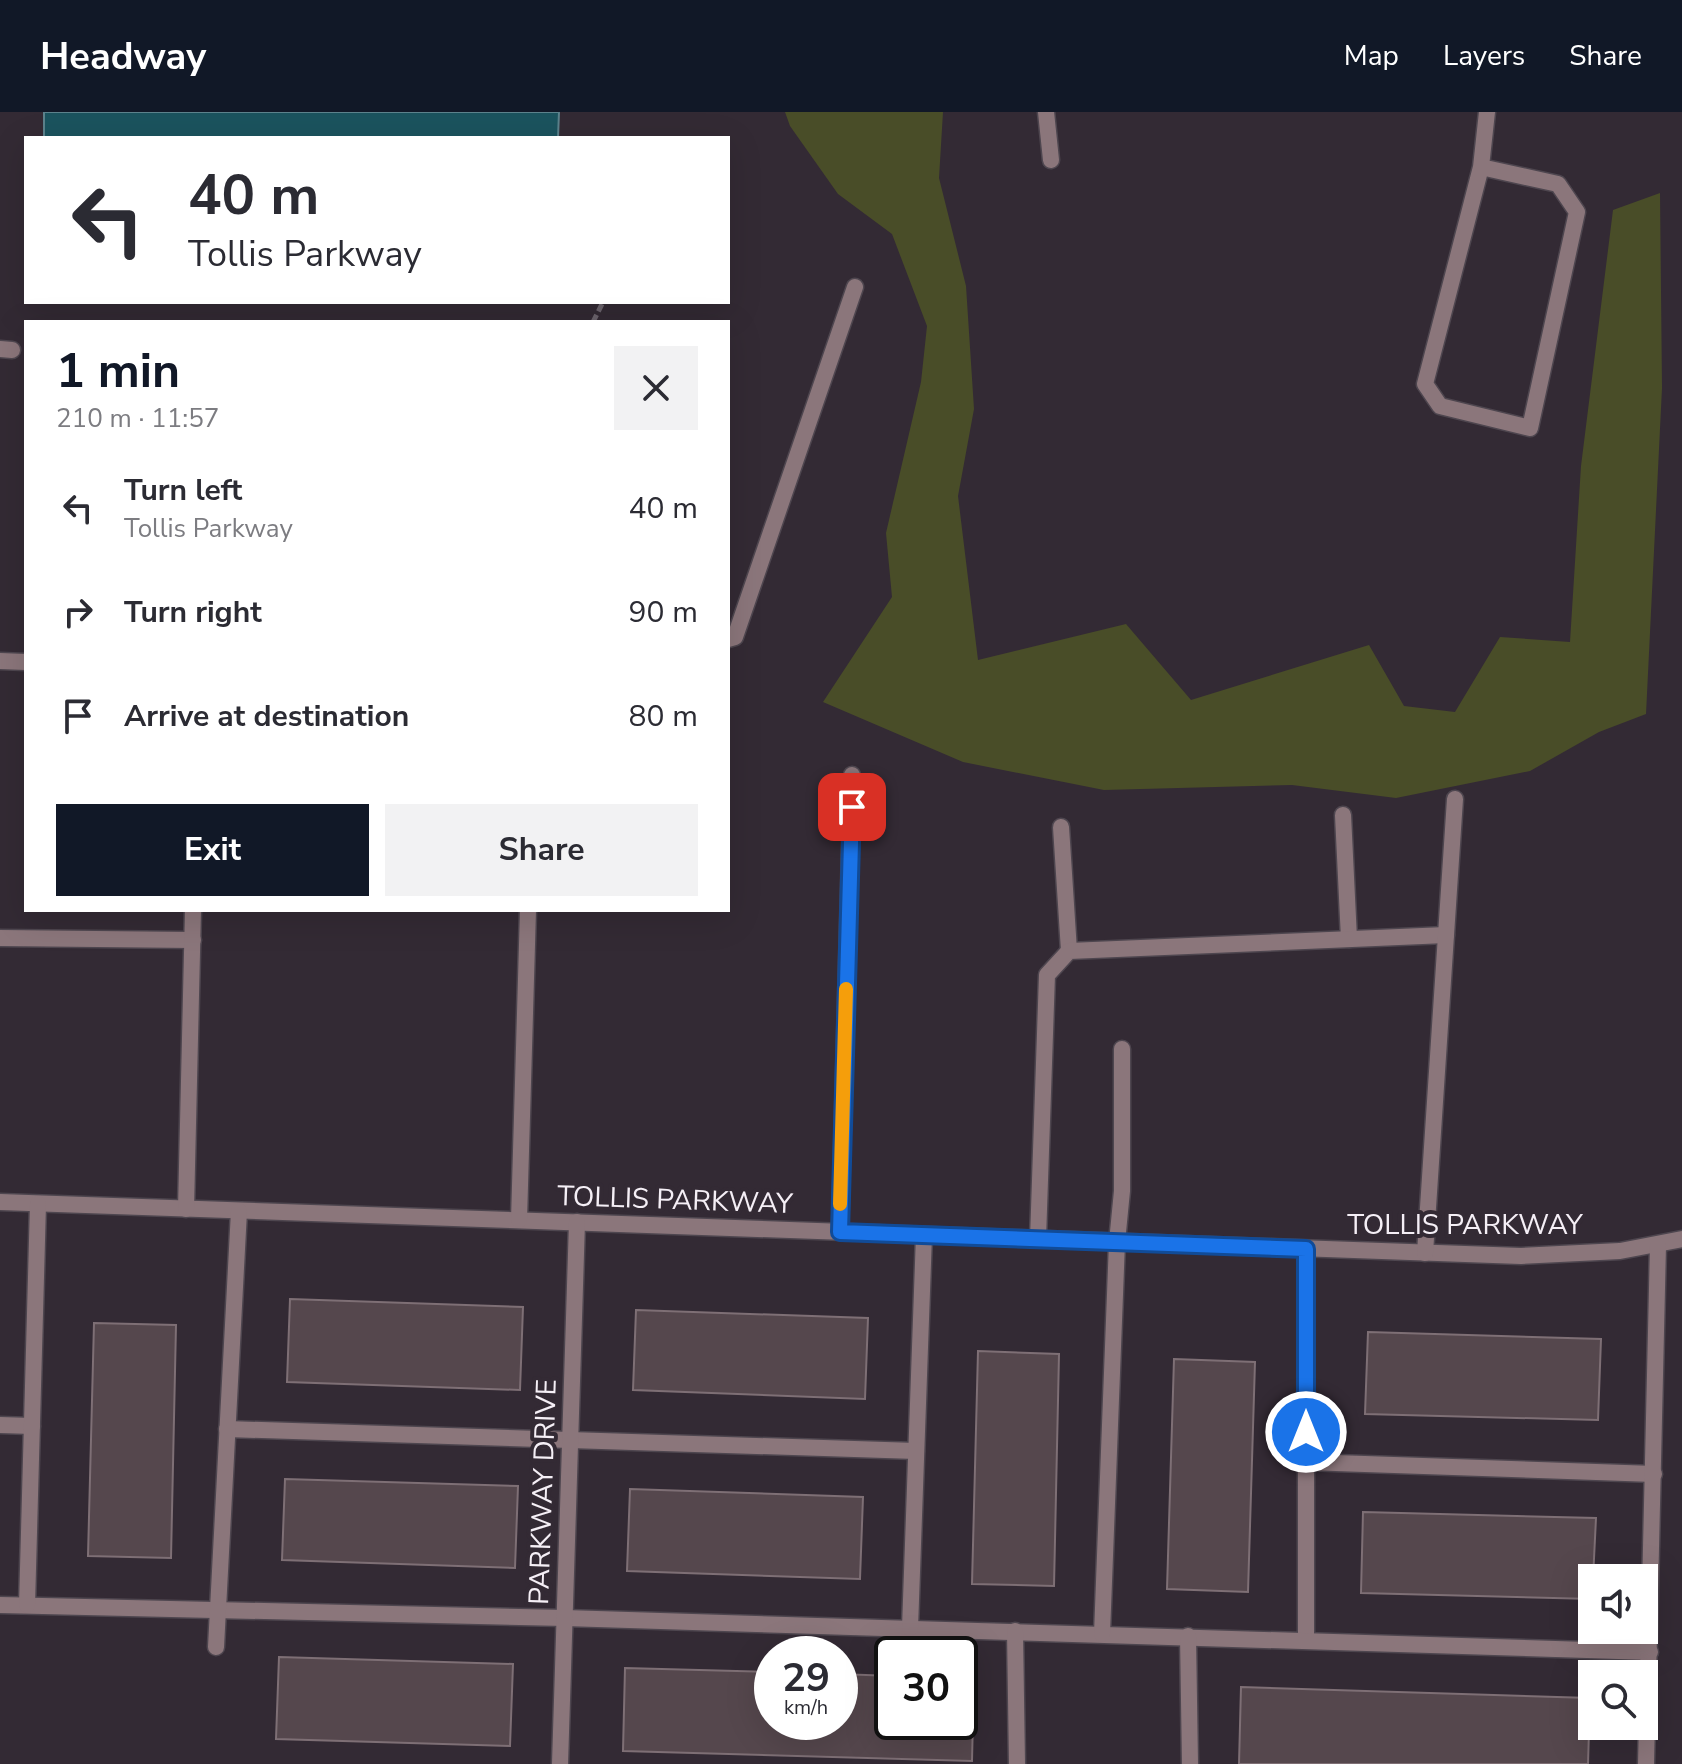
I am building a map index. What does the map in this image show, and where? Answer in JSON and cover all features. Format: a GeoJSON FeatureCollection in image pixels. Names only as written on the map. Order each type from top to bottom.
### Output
{"type":"FeatureCollection","features":[{"type":"Feature","properties":{"kind":"street"},"geometry":{"type":"LineString","coordinates":[[1046,112],[1051,160]]}},
{"type":"Feature","properties":{"kind":"street"},"geometry":{"type":"LineString","coordinates":[[1481,167],[1558,184],[1577,212],[1530,428],[1440,406],[1425,384],[1481,167],[1487,112]]}},
{"type":"Feature","properties":{"kind":"street"},"geometry":{"type":"LineString","coordinates":[[730,638],[735,637],[855,287]]}},
{"type":"Feature","properties":{"kind":"street"},"geometry":{"type":"LineString","coordinates":[[0,661],[24,662]]}},
{"type":"Feature","properties":{"kind":"street"},"geometry":{"type":"LineString","coordinates":[[840,1232],[852,775]]}},
{"type":"Feature","properties":{"kind":"street"},"geometry":{"type":"LineString","coordinates":[[1425,1253],[1455,799]]}},
{"type":"Feature","properties":{"kind":"street"},"geometry":{"type":"LineString","coordinates":[[1343,815],[1349,939]]}},
{"type":"Feature","properties":{"kind":"street"},"geometry":{"type":"LineString","coordinates":[[1061,827],[1069,951]]}},
{"type":"Feature","properties":{"kind":"street"},"geometry":{"type":"LineString","coordinates":[[186,1209],[193,912]]}},
{"type":"Feature","properties":{"kind":"street"},"geometry":{"type":"LineString","coordinates":[[519,1220],[528,912]]}},
{"type":"Feature","properties":{"kind":"street"},"geometry":{"type":"LineString","coordinates":[[1038,1239],[1047,975],[1069,951],[1446,935]]}},
{"type":"Feature","properties":{"kind":"street"},"geometry":{"type":"LineString","coordinates":[[0,938],[193,940]]}},
{"type":"Feature","properties":{"kind":"street"},"geometry":{"type":"LineString","coordinates":[[1102,1634],[1117,1242],[1122,1191],[1122,1049]]}},
{"type":"Feature","properties":{"kind":"street","name":"TOLLIS PARKWAY"},"geometry":{"type":"LineString","coordinates":[[0,1202],[1521,1256],[1620,1251],[1682,1239]]}},
{"type":"Feature","properties":{"kind":"street"},"geometry":{"type":"LineString","coordinates":[[27,1605],[38,1204]]}},
{"type":"Feature","properties":{"kind":"street"},"geometry":{"type":"LineString","coordinates":[[216,1647],[239,1211]]}},
{"type":"Feature","properties":{"kind":"street","name":"PARKWAY DRIVE"},"geometry":{"type":"LineString","coordinates":[[560,1764],[577,1222]]}},
{"type":"Feature","properties":{"kind":"street"},"geometry":{"type":"LineString","coordinates":[[910,1628],[924,1235]]}},
{"type":"Feature","properties":{"kind":"street"},"geometry":{"type":"LineString","coordinates":[[1646,1764],[1658,1245]]}},
{"type":"Feature","properties":{"kind":"street"},"geometry":{"type":"LineString","coordinates":[[1306,1249],[1306,1640]]}},
{"type":"Feature","properties":{"kind":"street"},"geometry":{"type":"LineString","coordinates":[[0,1425],[32,1426]]}},
{"type":"Feature","properties":{"kind":"street"},"geometry":{"type":"LineString","coordinates":[[227,1429],[916,1451]]}},
{"type":"Feature","properties":{"kind":"street"},"geometry":{"type":"LineString","coordinates":[[1306,1462],[1654,1474]]}},
{"type":"Feature","properties":{"kind":"street"},"geometry":{"type":"LineString","coordinates":[[0,1605],[565,1618],[1650,1652]]}},
{"type":"Feature","properties":{"kind":"street"},"geometry":{"type":"LineString","coordinates":[[1015,1631],[1017,1764]]}},
{"type":"Feature","properties":{"kind":"street"},"geometry":{"type":"LineString","coordinates":[[1188,1636],[1190,1764]]}},
{"type":"Feature","properties":{"kind":"green space"},"geometry":{"type":"Polygon","coordinates":[[[785,112],[943,112],[939,178],[966,286],[974,409],[958,496],[978,660],[1126,624],[1191,700],[1369,645],[1404,706],[1455,712],[1500,637],[1570,642],[1581,466],[1613,210],[1660,193],[1662,388],[1646,714],[1599,732],[1530,771],[1396,798],[1292,785],[1104,790],[963,762],[823,702],[892,597],[886,533],[921,382],[927,326],[892,234],[838,194],[790,126],[785,112]]]}},
{"type":"Feature","properties":{"kind":"water"},"geometry":{"type":"Polygon","coordinates":[[[44,112],[559,112],[558,136],[44,136],[44,112]]]}},
{"type":"Feature","properties":{"kind":"building"},"geometry":{"type":"Polygon","coordinates":[[[290,1299],[523,1307],[520,1390],[287,1382],[290,1299]]]}},
{"type":"Feature","properties":{"kind":"building"},"geometry":{"type":"Polygon","coordinates":[[[636,1310],[868,1318],[865,1399],[633,1390],[636,1310]]]}},
{"type":"Feature","properties":{"kind":"building"},"geometry":{"type":"Polygon","coordinates":[[[94,1323],[176,1325],[171,1558],[88,1556],[94,1323]]]}},
{"type":"Feature","properties":{"kind":"building"},"geometry":{"type":"Polygon","coordinates":[[[1368,1332],[1601,1339],[1598,1420],[1365,1414],[1368,1332]]]}},
{"type":"Feature","properties":{"kind":"building"},"geometry":{"type":"Polygon","coordinates":[[[978,1351],[1059,1354],[1054,1586],[972,1584],[978,1351]]]}},
{"type":"Feature","properties":{"kind":"building"},"geometry":{"type":"Polygon","coordinates":[[[1174,1359],[1255,1362],[1248,1592],[1167,1589],[1174,1359]]]}},
{"type":"Feature","properties":{"kind":"building"},"geometry":{"type":"Polygon","coordinates":[[[285,1479],[518,1486],[515,1568],[282,1560],[285,1479]]]}},
{"type":"Feature","properties":{"kind":"building"},"geometry":{"type":"Polygon","coordinates":[[[630,1489],[863,1497],[860,1579],[627,1571],[630,1489]]]}},
{"type":"Feature","properties":{"kind":"building"},"geometry":{"type":"Polygon","coordinates":[[[1363,1512],[1596,1518],[1594,1564],[1578,1564],[1578,1599],[1361,1593],[1363,1512]]]}},
{"type":"Feature","properties":{"kind":"building"},"geometry":{"type":"Polygon","coordinates":[[[279,1657],[513,1664],[510,1746],[276,1739],[279,1657]]]}},
{"type":"Feature","properties":{"kind":"building"},"geometry":{"type":"Polygon","coordinates":[[[625,1668],[754,1672],[754,1740],[858,1740],[858,1675],[874,1675],[874,1740],[973,1740],[972,1761],[623,1751],[625,1668]]]}},
{"type":"Feature","properties":{"kind":"building"},"geometry":{"type":"Polygon","coordinates":[[[1241,1687],[1578,1698],[1578,1740],[1589,1740],[1588,1764],[1239,1764],[1241,1687]]]}},
{"type":"Feature","properties":{"kind":"slow traffic"},"geometry":{"type":"LineString","coordinates":[[840,1204],[846,989]]}},
{"type":"Feature","properties":{"kind":"route"},"geometry":{"type":"LineString","coordinates":[[852,807],[840,1232],[1306,1249],[1306,1432]]}}]}
